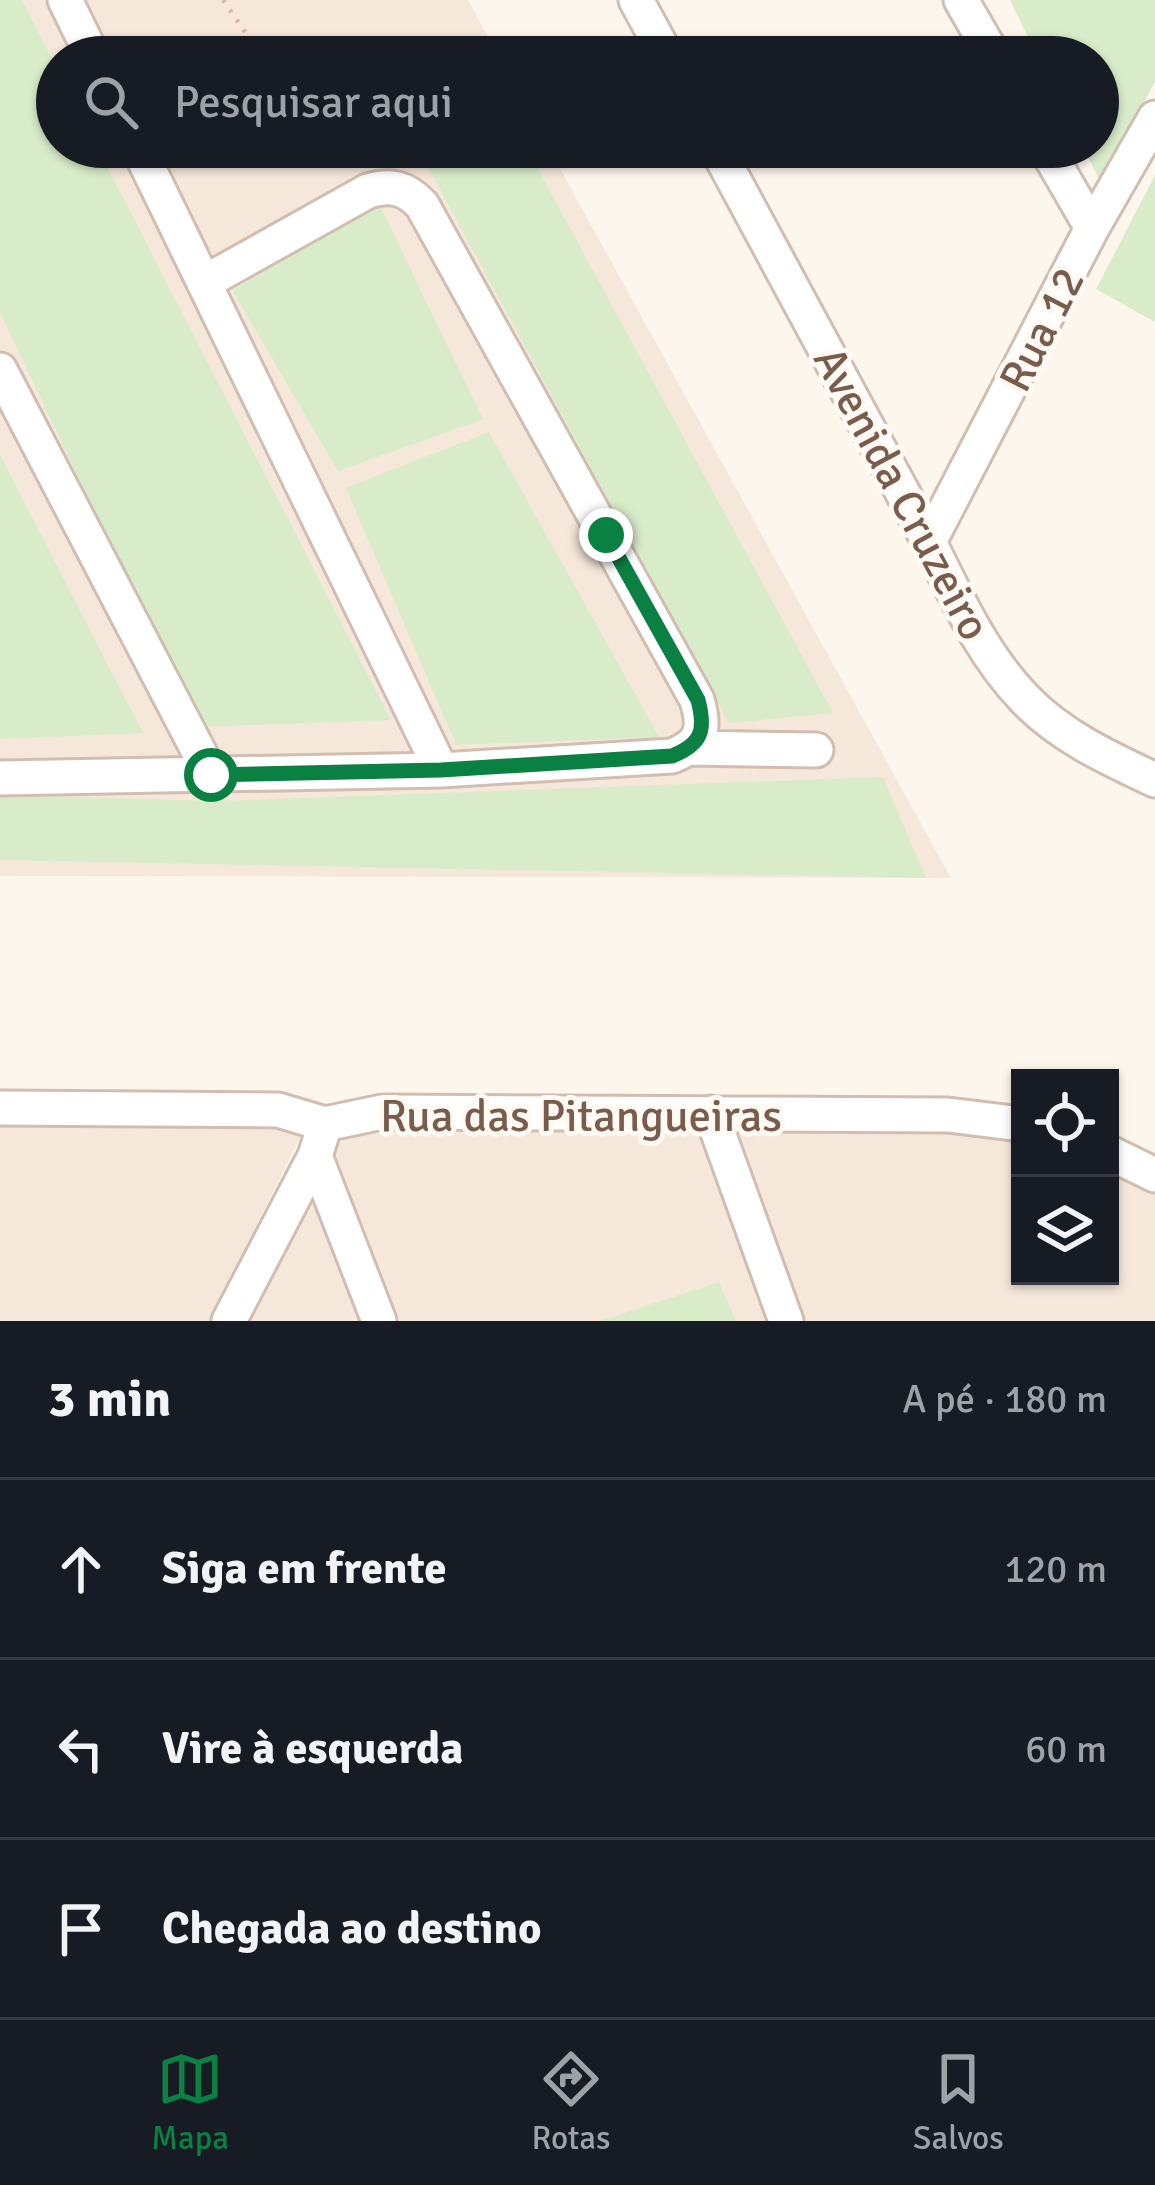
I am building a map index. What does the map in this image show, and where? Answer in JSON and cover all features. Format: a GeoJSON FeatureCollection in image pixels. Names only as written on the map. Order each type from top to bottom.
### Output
{"type":"FeatureCollection","features":[{"type":"Feature","properties":{"kind":"street"},"geometry":{"type":"LineString","coordinates":[[64,0],[82,36]]}},
{"type":"Feature","properties":{"kind":"street"},"geometry":{"type":"LineString","coordinates":[[636,0],[656,36]]}},
{"type":"Feature","properties":{"kind":"street"},"geometry":{"type":"LineString","coordinates":[[961,0],[982,36]]}},
{"type":"Feature","properties":{"kind":"street","name":"Rua 12"},"geometry":{"type":"LineString","coordinates":[[929,542],[1091,228],[1155,118]]}},
{"type":"Feature","properties":{"kind":"street"},"geometry":{"type":"LineString","coordinates":[[148,168],[441,770]]}},
{"type":"Feature","properties":{"kind":"street","name":"Avenida Cruzeiro"},"geometry":{"type":"LineString","coordinates":[[727,168],[967,618],[1024,699],[1071,738],[1154,778]]}},
{"type":"Feature","properties":{"kind":"street"},"geometry":{"type":"LineString","coordinates":[[1057,168],[1091,228]]}},
{"type":"Feature","properties":{"kind":"street"},"geometry":{"type":"LineString","coordinates":[[0,778],[441,770],[672,756],[701,738],[704,721],[698,700],[412,195],[398,187],[368,191],[205,282]]}},
{"type":"Feature","properties":{"kind":"street"},"geometry":{"type":"LineString","coordinates":[[0,370],[211,775]]}},
{"type":"Feature","properties":{"kind":"street"},"geometry":{"type":"LineString","coordinates":[[690,748],[816,750]]}},
{"type":"Feature","properties":{"kind":"street","name":"Rua das Pitangueiras"},"geometry":{"type":"LineString","coordinates":[[0,1108],[278,1110],[325,1124],[382,1112],[948,1115],[1011,1123]]}},
{"type":"Feature","properties":{"kind":"street"},"geometry":{"type":"LineString","coordinates":[[711,1113],[786,1321]]}},
{"type":"Feature","properties":{"kind":"street"},"geometry":{"type":"LineString","coordinates":[[229,1321],[315,1156],[325,1124]]}},
{"type":"Feature","properties":{"kind":"street"},"geometry":{"type":"LineString","coordinates":[[315,1156],[379,1321]]}},
{"type":"Feature","properties":{"kind":"street"},"geometry":{"type":"LineString","coordinates":[[1119,1157],[1155,1174]]}},
{"type":"Feature","properties":{"kind":"path"},"geometry":{"type":"LineString","coordinates":[[223,0],[249,36]]}},
{"type":"Feature","properties":{"kind":"shaded area"},"geometry":{"type":"Polygon","coordinates":[[[0,0],[468,0],[488,36],[36,36],[36,168],[560,168],[951,878],[0,876],[0,0]]]}},
{"type":"Feature","properties":{"kind":"shaded area"},"geometry":{"type":"Polygon","coordinates":[[[0,1123],[306,1125],[209,1321],[0,1321],[0,1123]]]}},
{"type":"Feature","properties":{"kind":"shaded area"},"geometry":{"type":"Polygon","coordinates":[[[325,1124],[1011,1124],[1011,1285],[1119,1285],[1119,1157],[1155,1175],[1155,1321],[229,1321],[325,1124]]]}},
{"type":"Feature","properties":{"kind":"green space"},"geometry":{"type":"Polygon","coordinates":[[[0,0],[22,0],[40,36],[36,36],[36,168],[108,168],[391,720],[196,727],[0,312],[0,0]]]}},
{"type":"Feature","properties":{"kind":"green space"},"geometry":{"type":"Polygon","coordinates":[[[1010,0],[1155,0],[1155,82],[1119,149],[1119,36],[1028,36],[1010,0]]]}},
{"type":"Feature","properties":{"kind":"green space"},"geometry":{"type":"Polygon","coordinates":[[[428,168],[537,168],[833,713],[729,723],[428,168]]]}},
{"type":"Feature","properties":{"kind":"green space"},"geometry":{"type":"Polygon","coordinates":[[[1094,168],[1109,168],[1101,183],[1094,168]]]}},
{"type":"Feature","properties":{"kind":"green space"},"geometry":{"type":"Polygon","coordinates":[[[1155,175],[1155,322],[1096,289],[1155,175]]]}},
{"type":"Feature","properties":{"kind":"green space"},"geometry":{"type":"Polygon","coordinates":[[[380,206],[483,419],[338,471],[232,290],[380,206]]]}},
{"type":"Feature","properties":{"kind":"green space"},"geometry":{"type":"Polygon","coordinates":[[[489,432],[659,737],[456,745],[346,488],[489,432]]]}},
{"type":"Feature","properties":{"kind":"green space"},"geometry":{"type":"Polygon","coordinates":[[[0,455],[143,733],[0,739],[0,455]]]}},
{"type":"Feature","properties":{"kind":"green space"},"geometry":{"type":"Polygon","coordinates":[[[883,777],[926,878],[0,860],[0,795],[220,801],[883,777]]]}},
{"type":"Feature","properties":{"kind":"green space"},"geometry":{"type":"Polygon","coordinates":[[[719,1282],[736,1321],[600,1321],[719,1282]]]}},
{"type":"Feature","properties":{"kind":"route"},"geometry":{"type":"LineString","coordinates":[[211,775],[441,770],[672,756],[690,748],[701,738],[704,721],[698,700],[606,535]]}}]}
